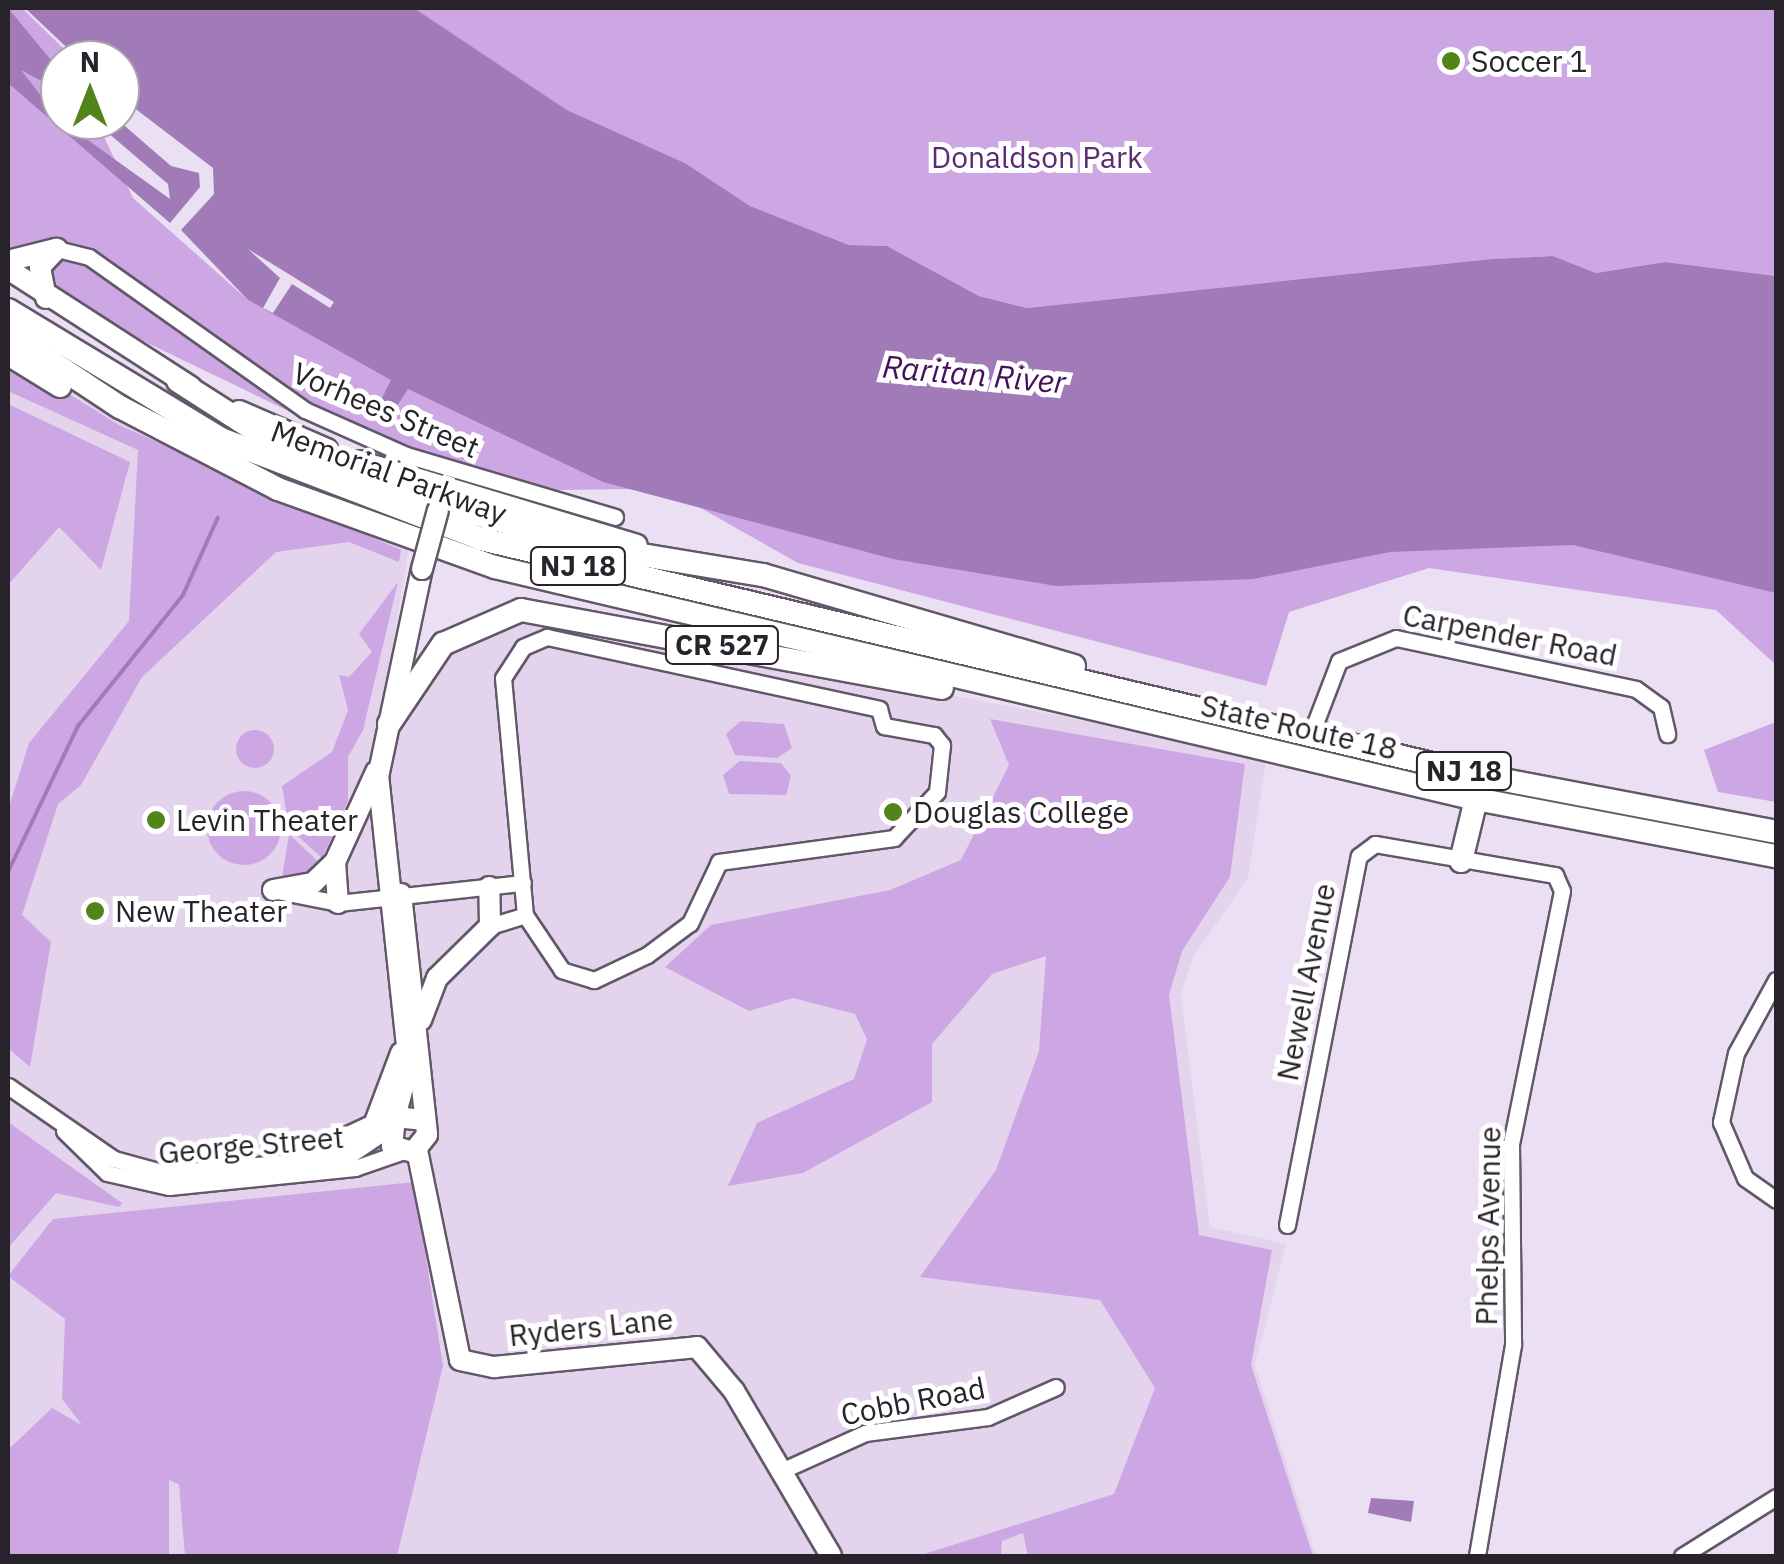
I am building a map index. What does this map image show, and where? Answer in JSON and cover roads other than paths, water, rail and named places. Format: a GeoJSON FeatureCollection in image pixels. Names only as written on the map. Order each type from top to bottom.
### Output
{"type":"FeatureCollection","features":[{"type":"Feature","properties":{"kind":"highway","name":"Memorial Parkway"},"geometry":{"type":"LineString","coordinates":[[8,310],[180,419],[414,518],[590,569],[1191,704]]}},
{"type":"Feature","properties":{"kind":"highway","name":"Memorial Parkway"},"geometry":{"type":"LineString","coordinates":[[8,333],[120,407],[278,489],[521,574],[1102,711]]}},
{"type":"Feature","properties":{"kind":"highway"},"geometry":{"type":"LineString","coordinates":[[8,354],[190,456],[278,489]]}},
{"type":"Feature","properties":{"kind":"highway"},"geometry":{"type":"LineString","coordinates":[[178,380],[282,445],[439,507]]}},
{"type":"Feature","properties":{"kind":"highway","name":"CR 527"},"geometry":{"type":"LineString","coordinates":[[439,507],[592,547],[711,562],[1191,704]]}},
{"type":"Feature","properties":{"kind":"highway","name":"CR 527"},"geometry":{"type":"LineString","coordinates":[[389,724],[453,636],[532,610],[1013,704],[1102,711]]}},
{"type":"Feature","properties":{"kind":"highway","name":"State Route 18"},"geometry":{"type":"LineString","coordinates":[[1191,704],[1312,734],[1776,832]]}},
{"type":"Feature","properties":{"kind":"highway","name":"State Route 18"},"geometry":{"type":"LineString","coordinates":[[1102,711],[1476,800],[1776,856]]}},
{"type":"Feature","properties":{"kind":"highway"},"geometry":{"type":"LineString","coordinates":[[1460,861],[1476,800]]}},
{"type":"Feature","properties":{"kind":"highway"},"geometry":{"type":"LineString","coordinates":[[1731,848],[1776,872]]}},
{"type":"Feature","properties":{"kind":"main road"},"geometry":{"type":"LineString","coordinates":[[8,261],[57,249]]}},
{"type":"Feature","properties":{"kind":"main road"},"geometry":{"type":"LineString","coordinates":[[46,298],[40,267],[57,249]]}},
{"type":"Feature","properties":{"kind":"main road"},"geometry":{"type":"LineString","coordinates":[[8,269],[46,298],[178,380],[403,477],[711,562]]}},
{"type":"Feature","properties":{"kind":"main road"},"geometry":{"type":"LineString","coordinates":[[268,889],[313,882],[335,862],[382,761],[422,569],[439,507]]}},
{"type":"Feature","properties":{"kind":"main road"},"geometry":{"type":"LineString","coordinates":[[382,761],[411,1039],[427,1135],[409,1151],[391,1124]]}},
{"type":"Feature","properties":{"kind":"main road"},"geometry":{"type":"LineString","coordinates":[[335,862],[338,904]]}},
{"type":"Feature","properties":{"kind":"main road"},"geometry":{"type":"LineString","coordinates":[[302,1159],[374,1126],[438,978],[490,926],[489,888]]}},
{"type":"Feature","properties":{"kind":"main road"},"geometry":{"type":"LineString","coordinates":[[391,1124],[409,1084],[411,1039]]}},
{"type":"Feature","properties":{"kind":"main road"},"geometry":{"type":"LineString","coordinates":[[391,1124],[423,1120]]}},
{"type":"Feature","properties":{"kind":"main road","name":"Ryders Lane"},"geometry":{"type":"LineString","coordinates":[[409,1151],[460,1360],[494,1368],[698,1347],[781,1471],[831,1556]]}},
{"type":"Feature","properties":{"kind":"street","name":"Vorhees Street"},"geometry":{"type":"LineString","coordinates":[[57,249],[89,257],[306,410],[406,455],[615,517]]}},
{"type":"Feature","properties":{"kind":"street"},"geometry":{"type":"LineString","coordinates":[[547,637],[879,709],[884,726],[934,735],[942,746],[937,792],[894,838],[719,862],[690,924],[620,972],[594,980],[562,970],[525,915],[523,883],[503,678],[523,647],[547,637]]}},
{"type":"Feature","properties":{"kind":"street","name":"Carpender Road"},"geometry":{"type":"LineString","coordinates":[[1312,734],[1333,668],[1387,638],[1636,689],[1660,707],[1667,734]]}},
{"type":"Feature","properties":{"kind":"street","name":"Newell Avenue"},"geometry":{"type":"LineString","coordinates":[[1287,1225],[1359,856],[1376,844],[1460,861]]}},
{"type":"Feature","properties":{"kind":"street","name":"Phelps Avenue"},"geometry":{"type":"LineString","coordinates":[[1460,861],[1549,874],[1562,892],[1511,1144],[1513,1345],[1477,1556]]}},
{"type":"Feature","properties":{"kind":"street"},"geometry":{"type":"LineString","coordinates":[[268,889],[338,904],[523,883]]}},
{"type":"Feature","properties":{"kind":"street"},"geometry":{"type":"LineString","coordinates":[[490,926],[525,915]]}},
{"type":"Feature","properties":{"kind":"street"},"geometry":{"type":"LineString","coordinates":[[1776,980],[1736,1053],[1721,1122],[1746,1178],[1776,1200]]}},
{"type":"Feature","properties":{"kind":"street","name":"George Street"},"geometry":{"type":"LineString","coordinates":[[8,1086],[64,1131],[107,1173],[169,1187],[355,1168],[409,1151]]}},
{"type":"Feature","properties":{"kind":"street","name":"George Street"},"geometry":{"type":"LineString","coordinates":[[64,1131],[165,1173],[355,1154],[391,1124]]}},
{"type":"Feature","properties":{"kind":"street","name":"Cobb Road"},"geometry":{"type":"LineString","coordinates":[[781,1471],[865,1433],[988,1417],[1056,1387]]}},
{"type":"Feature","properties":{"kind":"street"},"geometry":{"type":"LineString","coordinates":[[1682,1556],[1774,1505]]}},
{"type":"Feature","properties":{"kind":"water"},"geometry":{"type":"Polygon","coordinates":[[[8,8],[40,47],[40,80],[21,70],[40,94],[40,111],[8,83],[8,8]]]}},
{"type":"Feature","properties":{"kind":"water","name":"Raritan River"},"geometry":{"type":"Polygon","coordinates":[[[25,8],[414,8],[567,110],[685,163],[750,206],[849,245],[887,246],[979,296],[1027,308],[1491,259],[1553,256],[1596,273],[1665,262],[1776,276],[1776,593],[1573,545],[1390,552],[1253,579],[1056,586],[893,559],[603,482],[408,389],[395,409],[380,402],[391,380],[248,300],[181,230],[214,194],[213,168],[140,112],[140,40],[59,40],[25,8]]]}},
{"type":"Feature","properties":{"kind":"water"},"geometry":{"type":"Polygon","coordinates":[[[140,139],[171,166],[199,173],[200,187],[170,223],[74,140],[88,140],[170,199],[168,184],[116,140],[140,139]]]}},
{"type":"Feature","properties":{"kind":"water"},"geometry":{"type":"Polygon","coordinates":[[[1371,1498],[1414,1501],[1411,1522],[1368,1513],[1371,1498]]]}},
{"type":"Feature","properties":{"kind":"waterway"},"geometry":{"type":"LineString","coordinates":[[8,872],[78,726],[183,595],[218,517]]}},
{"type":"Feature","properties":{"kind":"place","name":"Soccer 1"},"geometry":{"type":"Point","coordinates":[1451,61]}},
{"type":"Feature","properties":{"kind":"place","name":"Douglas College"},"geometry":{"type":"Point","coordinates":[893,812]}},
{"type":"Feature","properties":{"kind":"place","name":"Levin Theater"},"geometry":{"type":"Point","coordinates":[156,820]}},
{"type":"Feature","properties":{"kind":"place","name":"New Theater"},"geometry":{"type":"Point","coordinates":[95,911]}},
{"type":"Feature","properties":{"kind":"park label","name":"Donaldson Park"},"geometry":{"type":"Point","coordinates":[1037,157]}}]}
